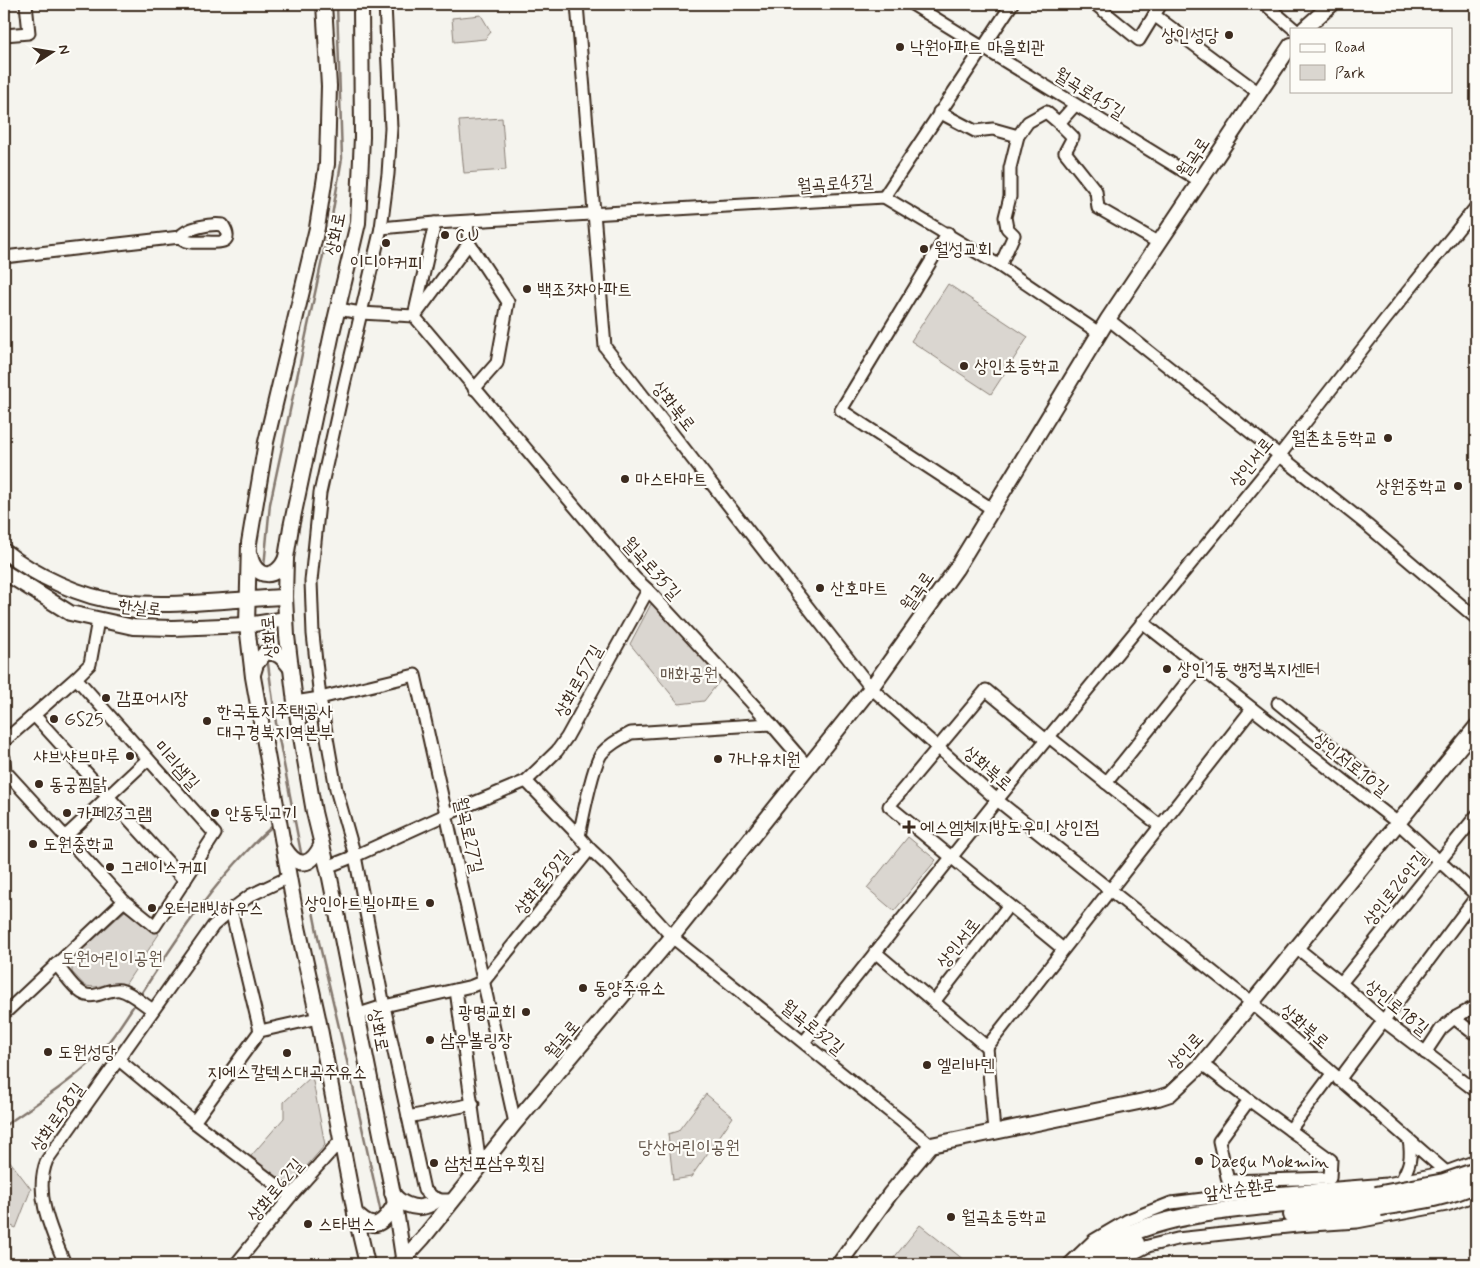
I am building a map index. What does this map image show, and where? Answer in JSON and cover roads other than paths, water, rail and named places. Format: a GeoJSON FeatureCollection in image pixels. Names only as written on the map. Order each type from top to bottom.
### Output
{"type":"FeatureCollection","features":[{"type":"Feature","properties":{"kind":"highway","name":"앞산순환로"},"geometry":{"type":"LineString","coordinates":[[1077,1264],[1108,1244],[1138,1230],[1171,1219],[1234,1210],[1382,1206],[1476,1171]]}},
{"type":"Feature","properties":{"kind":"highway","name":"앞산순환로"},"geometry":{"type":"LineString","coordinates":[[1099,1264],[1128,1246],[1174,1228],[1222,1221],[1382,1206],[1415,1202],[1452,1193],[1474,1192]]}},
{"type":"Feature","properties":{"kind":"main road","name":"상화로"},"geometry":{"type":"LineString","coordinates":[[324,4],[329,86],[327,164],[317,228],[266,442],[249,549],[247,625],[253,674],[272,787],[366,1264]]}},
{"type":"Feature","properties":{"kind":"main road","name":"상화로"},"geometry":{"type":"LineString","coordinates":[[361,4],[362,137],[358,223],[291,527],[286,558],[285,597],[290,668],[295,702],[321,846],[327,867],[393,1198],[402,1263]]}},
{"type":"Feature","properties":{"kind":"main road"},"geometry":{"type":"LineString","coordinates":[[1305,28],[1332,4]]}},
{"type":"Feature","properties":{"kind":"main road","name":"월곡로"},"geometry":{"type":"LineString","coordinates":[[402,1263],[424,1238],[480,1165],[672,937],[871,688],[956,569],[1108,319],[1290,46]]}},
{"type":"Feature","properties":{"kind":"main road"},"geometry":{"type":"LineString","coordinates":[[249,549],[253,565],[265,574],[272,574],[278,570],[286,558]]}},
{"type":"Feature","properties":{"kind":"main road","name":"한실로"},"geometry":{"type":"LineString","coordinates":[[4,551],[41,576],[92,596],[120,602],[198,604],[247,598],[285,597]]}},
{"type":"Feature","properties":{"kind":"main road","name":"한실로"},"geometry":{"type":"LineString","coordinates":[[4,572],[70,613],[134,627],[173,628],[247,625],[286,619]]}},
{"type":"Feature","properties":{"kind":"main road"},"geometry":{"type":"LineString","coordinates":[[253,674],[256,664],[265,653],[275,653],[282,657],[290,668]]}},
{"type":"Feature","properties":{"kind":"main road","name":"상인로"},"geometry":{"type":"LineString","coordinates":[[931,1145],[1170,1094],[1202,1064],[1476,727]]}},
{"type":"Feature","properties":{"kind":"main road"},"geometry":{"type":"LineString","coordinates":[[284,846],[292,858],[300,863],[305,863],[316,856],[321,846]]}},
{"type":"Feature","properties":{"kind":"main road"},"geometry":{"type":"LineString","coordinates":[[839,1264],[890,1194],[931,1145]]}},
{"type":"Feature","properties":{"kind":"main road"},"geometry":{"type":"LineString","coordinates":[[355,1213],[362,1221],[372,1224],[380,1223],[388,1215],[393,1198],[412,1206],[426,1206],[437,1200]]}},
{"type":"Feature","properties":{"kind":"street"},"geometry":{"type":"LineString","coordinates":[[4,35],[29,32],[26,4]]}},
{"type":"Feature","properties":{"kind":"street"},"geometry":{"type":"LineString","coordinates":[[386,4],[391,128],[388,174],[381,228],[320,493],[311,581],[313,634],[320,698],[336,789],[355,856],[384,1006],[424,1190],[437,1200],[452,1200]]}},
{"type":"Feature","properties":{"kind":"street","name":"상화북로"},"geometry":{"type":"LineString","coordinates":[[577,4],[606,347],[871,688],[997,800],[1252,1004],[1446,1172],[1474,1192]]}},
{"type":"Feature","properties":{"kind":"street","name":"월곡로45길"},"geometry":{"type":"LineString","coordinates":[[912,4],[1200,181]]}},
{"type":"Feature","properties":{"kind":"street"},"geometry":{"type":"LineString","coordinates":[[884,197],[1011,4]]}},
{"type":"Feature","properties":{"kind":"street"},"geometry":{"type":"LineString","coordinates":[[1096,4],[1139,40],[1161,4]]}},
{"type":"Feature","properties":{"kind":"street"},"geometry":{"type":"LineString","coordinates":[[1265,4],[1293,28]]}},
{"type":"Feature","properties":{"kind":"street"},"geometry":{"type":"LineString","coordinates":[[1154,15],[1259,93]]}},
{"type":"Feature","properties":{"kind":"street"},"geometry":{"type":"LineString","coordinates":[[1059,123],[1075,105]]}},
{"type":"Feature","properties":{"kind":"street"},"geometry":{"type":"LineString","coordinates":[[940,112],[975,131],[993,129],[1018,136]]}},
{"type":"Feature","properties":{"kind":"street"},"geometry":{"type":"LineString","coordinates":[[1000,266],[1014,235],[1007,228],[1005,217],[1010,197],[1010,168],[1018,136],[1028,122],[1046,112],[1073,137],[1065,152],[1096,190],[1098,208],[1159,243]]}},
{"type":"Feature","properties":{"kind":"street","name":"월곡로43길"},"geometry":{"type":"LineString","coordinates":[[381,228],[434,223],[884,197],[948,233],[1100,333]]}},
{"type":"Feature","properties":{"kind":"street","name":"상인서로"},"geometry":{"type":"LineString","coordinates":[[804,1042],[997,800],[1279,456],[1476,207]]}},
{"type":"Feature","properties":{"kind":"street"},"geometry":{"type":"LineString","coordinates":[[467,222],[469,243],[508,302],[497,363],[474,389]]}},
{"type":"Feature","properties":{"kind":"street"},"geometry":{"type":"LineString","coordinates":[[414,316],[434,223]]}},
{"type":"Feature","properties":{"kind":"street"},"geometry":{"type":"LineString","coordinates":[[948,233],[841,410],[992,509]]}},
{"type":"Feature","properties":{"kind":"street"},"geometry":{"type":"LineString","coordinates":[[4,257],[180,237]]}},
{"type":"Feature","properties":{"kind":"street"},"geometry":{"type":"LineString","coordinates":[[414,316],[469,243]]}},
{"type":"Feature","properties":{"kind":"street"},"geometry":{"type":"LineString","coordinates":[[338,309],[361,313],[414,316]]}},
{"type":"Feature","properties":{"kind":"street","name":"월곡로35길"},"geometry":{"type":"LineString","coordinates":[[414,316],[635,578],[771,724],[808,767]]}},
{"type":"Feature","properties":{"kind":"street"},"geometry":{"type":"LineString","coordinates":[[1108,319],[1367,525],[1476,618]]}},
{"type":"Feature","properties":{"kind":"street","name":"상화로57길"},"geometry":{"type":"LineString","coordinates":[[327,867],[526,781],[557,751],[567,737],[648,590]]}},
{"type":"Feature","properties":{"kind":"street"},"geometry":{"type":"LineString","coordinates":[[4,741],[90,664],[98,620]]}},
{"type":"Feature","properties":{"kind":"street","name":"상인서로10길"},"geometry":{"type":"LineString","coordinates":[[1142,622],[1398,823],[1440,860],[1476,896]]}},
{"type":"Feature","properties":{"kind":"street"},"geometry":{"type":"LineString","coordinates":[[1106,783],[1199,667]]}},
{"type":"Feature","properties":{"kind":"street","name":"월곡로27길"},"geometry":{"type":"LineString","coordinates":[[295,702],[320,698],[415,675],[515,1123]]}},
{"type":"Feature","properties":{"kind":"street","name":"미리샘길"},"geometry":{"type":"LineString","coordinates":[[4,758],[5,771],[124,901],[155,926],[216,834],[76,678]]}},
{"type":"Feature","properties":{"kind":"street","name":"상화북로"},"geometry":{"type":"LineString","coordinates":[[951,858],[889,806],[986,690],[1048,738]]}},
{"type":"Feature","properties":{"kind":"street"},"geometry":{"type":"LineString","coordinates":[[1278,703],[1370,778]]}},
{"type":"Feature","properties":{"kind":"street"},"geometry":{"type":"LineString","coordinates":[[994,1132],[987,1047],[1252,709]]}},
{"type":"Feature","properties":{"kind":"street"},"geometry":{"type":"LineString","coordinates":[[34,715],[185,881]]}},
{"type":"Feature","properties":{"kind":"street","name":"상화로59길"},"geometry":{"type":"LineString","coordinates":[[484,981],[590,849],[579,836],[593,777],[601,754],[619,739],[631,733],[771,724]]}},
{"type":"Feature","properties":{"kind":"street"},"geometry":{"type":"LineString","coordinates":[[1048,738],[1160,826]]}},
{"type":"Feature","properties":{"kind":"street"},"geometry":{"type":"LineString","coordinates":[[66,836],[148,759]]}},
{"type":"Feature","properties":{"kind":"street"},"geometry":{"type":"LineString","coordinates":[[526,781],[579,836]]}},
{"type":"Feature","properties":{"kind":"street","name":"상인로26안길"},"geometry":{"type":"LineString","coordinates":[[1341,984],[1476,816]]}},
{"type":"Feature","properties":{"kind":"street"},"geometry":{"type":"LineString","coordinates":[[590,849],[672,937]]}},
{"type":"Feature","properties":{"kind":"street"},"geometry":{"type":"LineString","coordinates":[[951,858],[1063,949]]}},
{"type":"Feature","properties":{"kind":"street","name":"상화로58길"},"geometry":{"type":"LineString","coordinates":[[65,1264],[55,1240],[41,1193],[42,1171],[47,1160],[213,926],[251,895],[289,877]]}},
{"type":"Feature","properties":{"kind":"street"},"geometry":{"type":"LineString","coordinates":[[1290,1130],[1384,1021],[1476,896]]}},
{"type":"Feature","properties":{"kind":"street"},"geometry":{"type":"LineString","coordinates":[[7,1011],[124,901]]}},
{"type":"Feature","properties":{"kind":"street","name":"상인서로"},"geometry":{"type":"LineString","coordinates":[[934,1002],[1009,905]]}},
{"type":"Feature","properties":{"kind":"street"},"geometry":{"type":"LineString","coordinates":[[231,910],[260,1031]]}},
{"type":"Feature","properties":{"kind":"street","name":"월곡로32길"},"geometry":{"type":"LineString","coordinates":[[672,937],[931,1145]]}},
{"type":"Feature","properties":{"kind":"street","name":"상인로18길"},"geometry":{"type":"LineString","coordinates":[[1297,948],[1384,1021],[1476,1091]]}},
{"type":"Feature","properties":{"kind":"street"},"geometry":{"type":"LineString","coordinates":[[875,952],[987,1047]]}},
{"type":"Feature","properties":{"kind":"street"},"geometry":{"type":"LineString","coordinates":[[56,964],[82,993],[91,996],[118,990],[125,992],[153,1010]]}},
{"type":"Feature","properties":{"kind":"street"},"geometry":{"type":"LineString","coordinates":[[356,1015],[384,1006],[456,990],[484,981]]}},
{"type":"Feature","properties":{"kind":"street"},"geometry":{"type":"LineString","coordinates":[[456,990],[480,1165]]}},
{"type":"Feature","properties":{"kind":"street"},"geometry":{"type":"LineString","coordinates":[[1425,1053],[1439,1035],[1441,1029],[1454,1018],[1476,1006]]}},
{"type":"Feature","properties":{"kind":"street"},"geometry":{"type":"LineString","coordinates":[[194,1122],[260,1031],[318,1018]]}},
{"type":"Feature","properties":{"kind":"street"},"geometry":{"type":"LineString","coordinates":[[1454,1018],[1472,1032],[1476,1031]]}},
{"type":"Feature","properties":{"kind":"street"},"geometry":{"type":"LineString","coordinates":[[119,1060],[194,1122],[291,1196]]}},
{"type":"Feature","properties":{"kind":"street"},"geometry":{"type":"LineString","coordinates":[[1202,1064],[1331,1160],[1330,1178],[1228,1181],[1219,1141],[1249,1100]]}},
{"type":"Feature","properties":{"kind":"street"},"geometry":{"type":"LineString","coordinates":[[408,1117],[473,1104]]}},
{"type":"Feature","properties":{"kind":"street","name":"상화로62길"},"geometry":{"type":"LineString","coordinates":[[236,1264],[291,1196],[341,1140]]}},
{"type":"Feature","properties":{"kind":"street"},"geometry":{"type":"LineString","coordinates":[[1113,1264],[1148,1246],[1177,1239],[1297,1226],[1358,1222],[1382,1206],[1396,1210],[1399,1199],[1397,1182],[1409,1167],[1412,1155],[1409,1140]]}},
{"type":"Feature","properties":{"kind":"street"},"geometry":{"type":"LineString","coordinates":[[1069,1264],[1094,1240],[1128,1220],[1171,1203],[1397,1182],[1446,1172],[1476,1161]]}},
{"type":"Feature","properties":{"kind":"waterway"},"geometry":{"type":"LineString","coordinates":[[332,216],[342,158],[337,4]]}},
{"type":"Feature","properties":{"kind":"waterway"},"geometry":{"type":"LineString","coordinates":[[264,567],[270,504],[328,232]]}},
{"type":"Feature","properties":{"kind":"waterway"},"geometry":{"type":"LineString","coordinates":[[268,664],[276,723],[302,858]]}},
{"type":"Feature","properties":{"kind":"waterway"},"geometry":{"type":"LineString","coordinates":[[283,819],[293,811]]}},
{"type":"Feature","properties":{"kind":"waterway"},"geometry":{"type":"LineString","coordinates":[[139,997],[209,895],[250,848],[274,825]]}},
{"type":"Feature","properties":{"kind":"waterway"},"geometry":{"type":"LineString","coordinates":[[311,901],[381,1213]]}},
{"type":"Feature","properties":{"kind":"waterway"},"geometry":{"type":"LineString","coordinates":[[4,1126],[60,1087],[92,1061],[110,1040],[136,1002]]}},
{"type":"Feature","properties":{"kind":"place","name":"상인성당"},"geometry":{"type":"Point","coordinates":[1229,35]}},
{"type":"Feature","properties":{"kind":"place","name":"낙원아파트 마을회관"},"geometry":{"type":"Point","coordinates":[900,47]}},
{"type":"Feature","properties":{"kind":"place","name":"CU"},"geometry":{"type":"Point","coordinates":[445,235]}},
{"type":"Feature","properties":{"kind":"place","name":"이디야커피"},"geometry":{"type":"Point","coordinates":[386,243]}},
{"type":"Feature","properties":{"kind":"place","name":"월성교회"},"geometry":{"type":"Point","coordinates":[924,249]}},
{"type":"Feature","properties":{"kind":"place","name":"백조3차아파트"},"geometry":{"type":"Point","coordinates":[527,289]}},
{"type":"Feature","properties":{"kind":"place","name":"상인초등학교"},"geometry":{"type":"Point","coordinates":[964,366]}},
{"type":"Feature","properties":{"kind":"place","name":"월촌초등학교"},"geometry":{"type":"Point","coordinates":[1388,438]}},
{"type":"Feature","properties":{"kind":"place","name":"마스타마트"},"geometry":{"type":"Point","coordinates":[625,479]}},
{"type":"Feature","properties":{"kind":"place","name":"상원중학교"},"geometry":{"type":"Point","coordinates":[1458,486]}},
{"type":"Feature","properties":{"kind":"place","name":"산호마트"},"geometry":{"type":"Point","coordinates":[820,588]}},
{"type":"Feature","properties":{"kind":"place","name":"상인1동 행정복지센터"},"geometry":{"type":"Point","coordinates":[1167,669]}},
{"type":"Feature","properties":{"kind":"place","name":"감포어시장"},"geometry":{"type":"Point","coordinates":[106,698]}},
{"type":"Feature","properties":{"kind":"place","name":"GS25"},"geometry":{"type":"Point","coordinates":[54,719]}},
{"type":"Feature","properties":{"kind":"place","name":"한국토지주택공사 대구경북지역본부"},"geometry":{"type":"Point","coordinates":[207,721]}},
{"type":"Feature","properties":{"kind":"place","name":"샤브샤브마루"},"geometry":{"type":"Point","coordinates":[130,756]}},
{"type":"Feature","properties":{"kind":"place","name":"가나유치원"},"geometry":{"type":"Point","coordinates":[718,759]}},
{"type":"Feature","properties":{"kind":"place","name":"동궁찜닭"},"geometry":{"type":"Point","coordinates":[39,784]}},
{"type":"Feature","properties":{"kind":"place","name":"카페23그램"},"geometry":{"type":"Point","coordinates":[67,813]}},
{"type":"Feature","properties":{"kind":"place","name":"안동뒷고기"},"geometry":{"type":"Point","coordinates":[215,813]}},
{"type":"Feature","properties":{"kind":"place","name":"에스엠체지방도우미 상인점"},"geometry":{"type":"Point","coordinates":[909,827]}},
{"type":"Feature","properties":{"kind":"place","name":"도원중학교"},"geometry":{"type":"Point","coordinates":[33,844]}},
{"type":"Feature","properties":{"kind":"place","name":"그레이스커피"},"geometry":{"type":"Point","coordinates":[110,867]}},
{"type":"Feature","properties":{"kind":"place","name":"상인아트빌아파트"},"geometry":{"type":"Point","coordinates":[430,903]}},
{"type":"Feature","properties":{"kind":"place","name":"오터래빗하우스"},"geometry":{"type":"Point","coordinates":[152,908]}},
{"type":"Feature","properties":{"kind":"place","name":"동양주유소"},"geometry":{"type":"Point","coordinates":[583,988]}},
{"type":"Feature","properties":{"kind":"place","name":"광명교회"},"geometry":{"type":"Point","coordinates":[526,1012]}},
{"type":"Feature","properties":{"kind":"place","name":"삼우볼링장"},"geometry":{"type":"Point","coordinates":[430,1040]}},
{"type":"Feature","properties":{"kind":"place","name":"도원성당"},"geometry":{"type":"Point","coordinates":[48,1052]}},
{"type":"Feature","properties":{"kind":"place","name":"지에스칼텍스대곡주유소"},"geometry":{"type":"Point","coordinates":[287,1053]}},
{"type":"Feature","properties":{"kind":"place","name":"엘리바덴"},"geometry":{"type":"Point","coordinates":[927,1065]}},
{"type":"Feature","properties":{"kind":"place","name":"Daegu Mokmin"},"geometry":{"type":"Point","coordinates":[1199,1161]}},
{"type":"Feature","properties":{"kind":"place","name":"삼천포삼우횟집"},"geometry":{"type":"Point","coordinates":[434,1163]}},
{"type":"Feature","properties":{"kind":"place","name":"월곡초등학교"},"geometry":{"type":"Point","coordinates":[951,1217]}},
{"type":"Feature","properties":{"kind":"place","name":"스타벅스"},"geometry":{"type":"Point","coordinates":[308,1224]}},
{"type":"Feature","properties":{"kind":"park label","name":"매화공원"},"geometry":{"type":"Point","coordinates":[689,674]}},
{"type":"Feature","properties":{"kind":"park label","name":"도원어린이공원"},"geometry":{"type":"Point","coordinates":[112,958]}},
{"type":"Feature","properties":{"kind":"park label","name":"당산어린이공원"},"geometry":{"type":"Point","coordinates":[689,1147]}}]}
